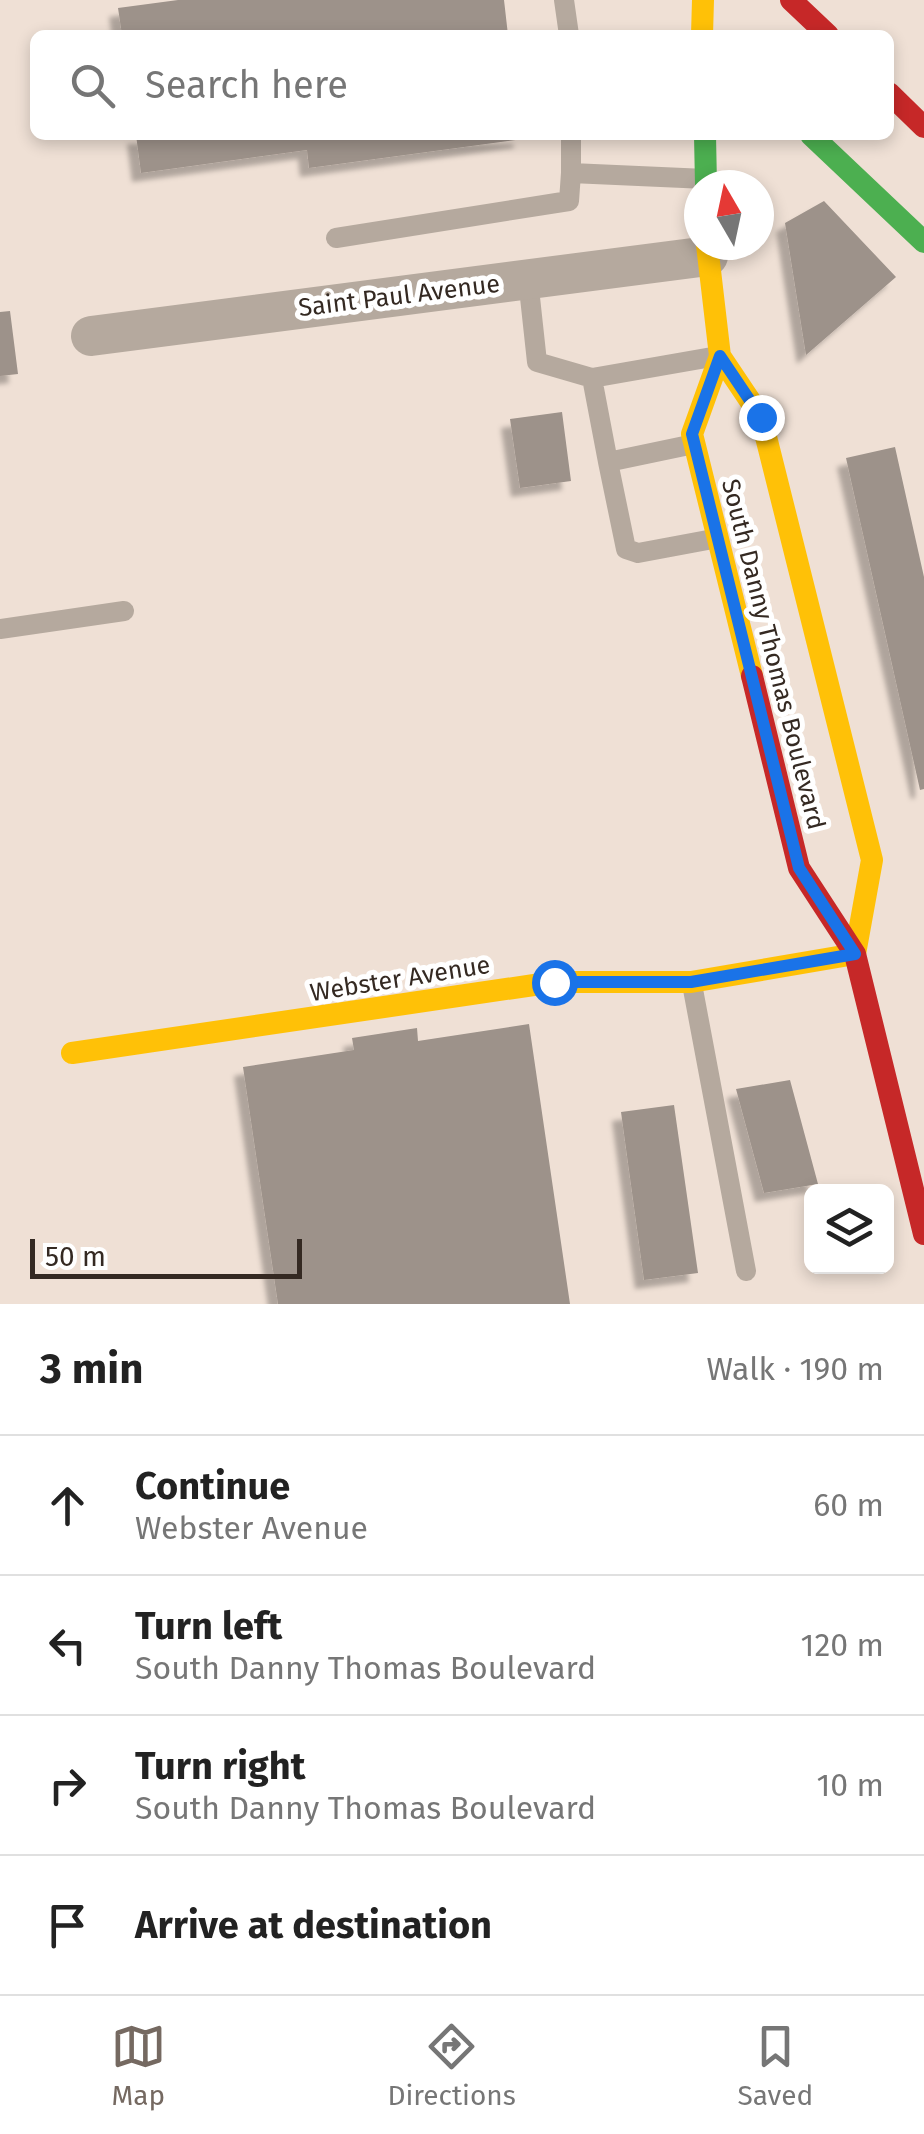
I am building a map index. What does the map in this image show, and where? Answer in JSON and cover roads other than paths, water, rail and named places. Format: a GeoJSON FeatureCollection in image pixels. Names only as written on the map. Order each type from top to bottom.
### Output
{"type":"FeatureCollection","features":[{"type":"Feature","properties":{"kind":"main road"},"geometry":{"type":"LineString","coordinates":[[703,0],[703,30]]}},
{"type":"Feature","properties":{"kind":"main road"},"geometry":{"type":"LineString","coordinates":[[791,0],[823,30]]}},
{"type":"Feature","properties":{"kind":"main road"},"geometry":{"type":"LineString","coordinates":[[681,11],[699,30]]}},
{"type":"Feature","properties":{"kind":"main road"},"geometry":{"type":"LineString","coordinates":[[894,98],[924,127]]}},
{"type":"Feature","properties":{"kind":"main road"},"geometry":{"type":"LineString","coordinates":[[705,140],[706,170]]}},
{"type":"Feature","properties":{"kind":"main road"},"geometry":{"type":"LineString","coordinates":[[816,140],[924,242]]}},
{"type":"Feature","properties":{"kind":"main road","name":"South Danny Thomas Boulevard"},"geometry":{"type":"LineString","coordinates":[[708,260],[720,356],[692,434],[694,444],[799,868],[855,954],[924,1234]]}},
{"type":"Feature","properties":{"kind":"main road","name":"South Danny Thomas Boulevard"},"geometry":{"type":"LineString","coordinates":[[720,356],[761,417],[872,860],[855,954]]}},
{"type":"Feature","properties":{"kind":"main road","name":"Webster Avenue"},"geometry":{"type":"LineString","coordinates":[[72,1053],[554,982],[691,982],[855,954]]}},
{"type":"Feature","properties":{"kind":"street","name":"Saint Paul Avenue"},"geometry":{"type":"LineString","coordinates":[[91,336],[528,279],[684,254]]}},
{"type":"Feature","properties":{"kind":"lane"},"geometry":{"type":"LineString","coordinates":[[564,0],[568,30]]}},
{"type":"Feature","properties":{"kind":"lane"},"geometry":{"type":"LineString","coordinates":[[336,238],[570,201],[571,140]]}},
{"type":"Feature","properties":{"kind":"lane"},"geometry":{"type":"LineString","coordinates":[[571,173],[684,181]]}},
{"type":"Feature","properties":{"kind":"lane"},"geometry":{"type":"LineString","coordinates":[[528,279],[537,362],[592,378],[720,356]]}},
{"type":"Feature","properties":{"kind":"lane"},"geometry":{"type":"LineString","coordinates":[[592,378],[626,548],[638,553],[718,538]]}},
{"type":"Feature","properties":{"kind":"lane"},"geometry":{"type":"LineString","coordinates":[[608,462],[694,444]]}},
{"type":"Feature","properties":{"kind":"lane"},"geometry":{"type":"LineString","coordinates":[[0,629],[124,611]]}},
{"type":"Feature","properties":{"kind":"lane"},"geometry":{"type":"LineString","coordinates":[[691,982],[746,1272]]}}]}
